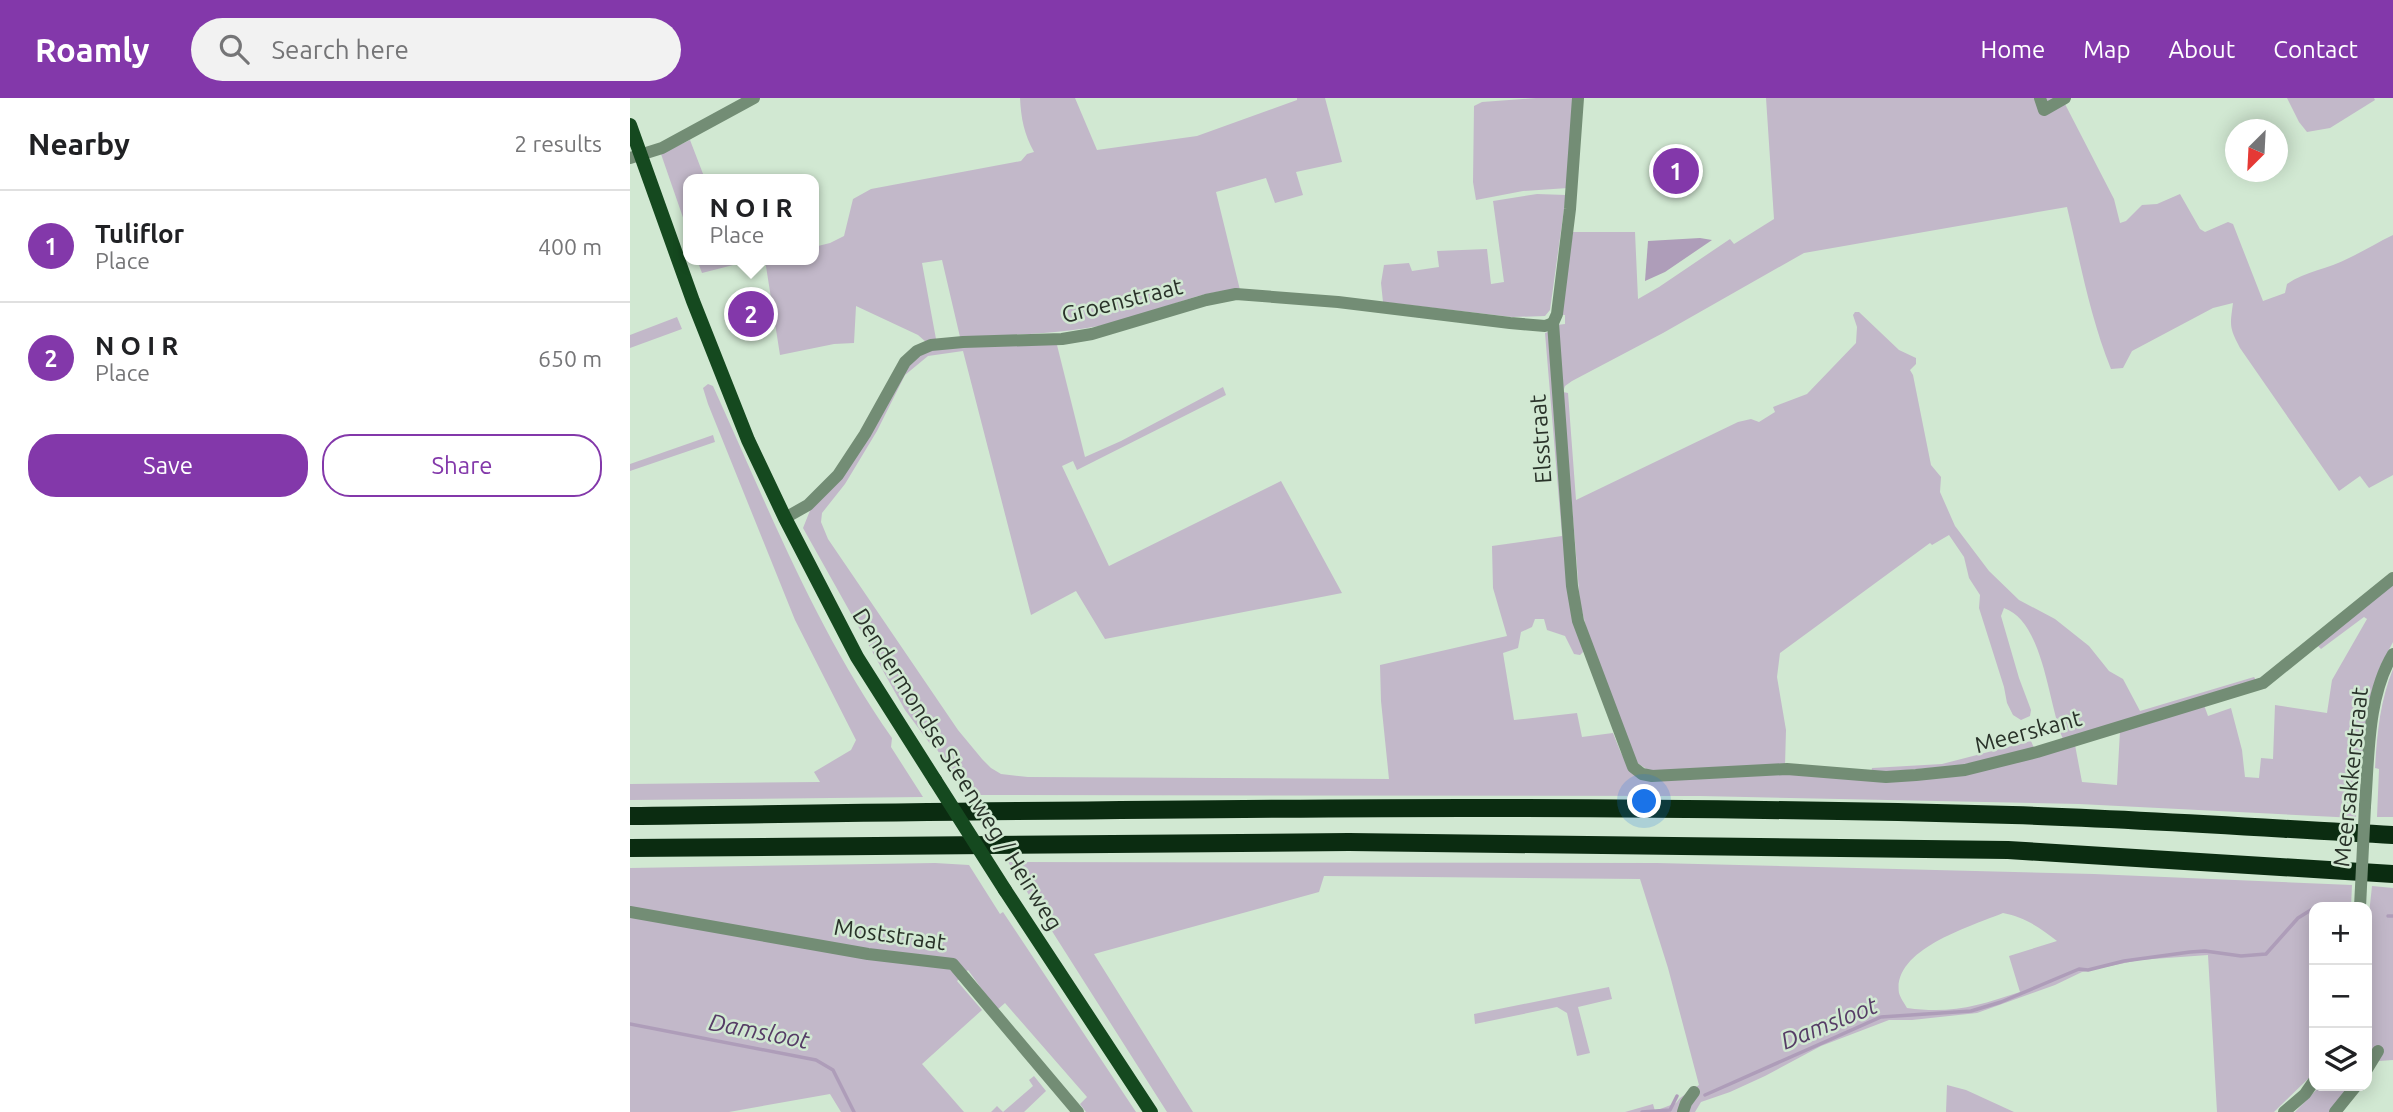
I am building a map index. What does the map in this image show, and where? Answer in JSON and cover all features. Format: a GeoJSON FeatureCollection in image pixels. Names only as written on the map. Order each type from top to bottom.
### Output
{"type":"FeatureCollection","features":[{"type":"Feature","properties":{"kind":"highway"},"geometry":{"type":"LineString","coordinates":[[630,816],[1341,807],[1661,809],[2015,816],[2393,835]]}},
{"type":"Feature","properties":{"kind":"highway"},"geometry":{"type":"LineString","coordinates":[[630,848],[1349,842],[2008,850],[2393,874]]}},
{"type":"Feature","properties":{"kind":"main road","name":"Dendermondse Steenweg / Heirweg"},"geometry":{"type":"LineString","coordinates":[[630,125],[635,156],[748,440],[857,657],[1150,1112]]}},
{"type":"Feature","properties":{"kind":"street"},"geometry":{"type":"LineString","coordinates":[[635,156],[662,148],[754,98]]}},
{"type":"Feature","properties":{"kind":"street","name":"Elsstraat"},"geometry":{"type":"LineString","coordinates":[[1578,98],[1570,209],[1557,314],[1553,323],[1575,604],[1578,621],[1633,768]]}},
{"type":"Feature","properties":{"kind":"street"},"geometry":{"type":"LineString","coordinates":[[2040,98],[2043,110],[2065,98]]}},
{"type":"Feature","properties":{"kind":"street","name":"Groenstraat"},"geometry":{"type":"LineString","coordinates":[[785,518],[808,505],[838,475],[865,434],[905,362],[917,351],[931,345],[1062,339],[1092,334],[1206,300],[1236,294],[1338,302],[1510,323],[1545,326],[1553,323]]}},
{"type":"Feature","properties":{"kind":"street","name":"Meerskant"},"geometry":{"type":"LineString","coordinates":[[1633,768],[1642,774],[1653,776],[1787,769],[1886,777],[1965,769],[2037,752],[2263,683],[2393,578]]}},
{"type":"Feature","properties":{"kind":"street","name":"Meersakkerstraat"},"geometry":{"type":"LineString","coordinates":[[2360,902],[2365,806],[2376,702],[2380,680],[2393,653]]}},
{"type":"Feature","properties":{"kind":"street","name":"Moststraat"},"geometry":{"type":"LineString","coordinates":[[630,912],[868,954],[953,964],[1078,1112]]}},
{"type":"Feature","properties":{"kind":"street"},"geometry":{"type":"LineString","coordinates":[[2372,1061],[2378,1051]]}},
{"type":"Feature","properties":{"kind":"street"},"geometry":{"type":"LineString","coordinates":[[2284,1112],[2309,1088]]}},
{"type":"Feature","properties":{"kind":"street"},"geometry":{"type":"LineString","coordinates":[[1683,1112],[1695,1091]]}},
{"type":"Feature","properties":{"kind":"street"},"geometry":{"type":"LineString","coordinates":[[2335,1112],[2352,1091]]}},
{"type":"Feature","properties":{"kind":"shaded area"},"geometry":{"type":"Polygon","coordinates":[[[1020,98],[1075,98],[1097,150],[1197,136],[1297,98],[1325,98],[1342,162],[1296,172],[1303,195],[1275,203],[1266,178],[1216,192],[1240,290],[1211,293],[1106,325],[1043,333],[960,337],[942,260],[922,263],[936,339],[926,342],[918,335],[856,306],[854,343],[834,344],[780,355],[766,265],[819,265],[819,246],[844,236],[853,199],[871,189],[1021,161],[1027,154],[1034,152],[1021,112],[1020,98]]]}},
{"type":"Feature","properties":{"kind":"shaded area"},"geometry":{"type":"Polygon","coordinates":[[[1573,98],[1568,188],[1523,191],[1476,200],[1473,182],[1474,106],[1482,102],[1573,98]]]}},
{"type":"Feature","properties":{"kind":"shaded area"},"geometry":{"type":"Polygon","coordinates":[[[1766,98],[2058,98],[2065,104],[2114,199],[2120,223],[2126,221],[2142,205],[2157,204],[2180,194],[2200,229],[2205,232],[2228,222],[2233,224],[2263,301],[2285,293],[2287,284],[2294,280],[2341,262],[2393,235],[2393,475],[2369,488],[2360,476],[2339,491],[2240,348],[2231,326],[2233,303],[2213,308],[2132,351],[2123,368],[2111,369],[2091,309],[2067,207],[1804,253],[1572,381],[1565,386],[1563,392],[1568,393],[1576,500],[1738,422],[1751,419],[1759,422],[1775,412],[1773,407],[1807,394],[1856,343],[1857,327],[1853,315],[1859,312],[1899,350],[1916,358],[1916,364],[1910,370],[1931,465],[1941,477],[1940,492],[1955,526],[1989,571],[2019,600],[2055,619],[2089,646],[2109,671],[2123,679],[2140,711],[2254,677],[2256,680],[2063,739],[2036,646],[2028,629],[2017,616],[2004,608],[2001,616],[2031,710],[2030,716],[2021,720],[2013,715],[2007,703],[1979,608],[1980,595],[1969,578],[1964,557],[1949,535],[1932,545],[1930,543],[1780,653],[1777,677],[1786,730],[1785,766],[1651,772],[1636,762],[1588,635],[1580,603],[1557,325],[1565,324],[1565,315],[1560,315],[1573,232],[1635,232],[1638,299],[1730,239],[1734,244],[1774,219],[1766,98]]]}},
{"type":"Feature","properties":{"kind":"shaded area"},"geometry":{"type":"Polygon","coordinates":[[[2287,98],[2375,100],[2330,128],[2307,132],[2287,98]]]}},
{"type":"Feature","properties":{"kind":"shaded area"},"geometry":{"type":"Polygon","coordinates":[[[690,140],[703,174],[683,174],[683,218],[661,154],[690,140]]]}},
{"type":"Feature","properties":{"kind":"shaded area"},"geometry":{"type":"Polygon","coordinates":[[[1537,194],[1566,195],[1550,310],[1545,316],[1512,317],[1383,302],[1381,283],[1384,265],[1409,263],[1412,271],[1439,267],[1437,251],[1487,249],[1491,284],[1504,282],[1493,201],[1537,194]]]}},
{"type":"Feature","properties":{"kind":"shaded area"},"geometry":{"type":"Polygon","coordinates":[[[1700,238],[1712,240],[1665,272],[1645,281],[1648,241],[1700,238]]]}},
{"type":"Feature","properties":{"kind":"shaded area"},"geometry":{"type":"Polygon","coordinates":[[[699,265],[733,265],[702,273],[699,265]]]}},
{"type":"Feature","properties":{"kind":"shaded area"},"geometry":{"type":"Polygon","coordinates":[[[677,317],[682,329],[630,348],[630,335],[677,317]]]}},
{"type":"Feature","properties":{"kind":"shaded area"},"geometry":{"type":"Polygon","coordinates":[[[1551,331],[1583,652],[1580,655],[1574,654],[1565,636],[1547,630],[1544,619],[1535,619],[1532,627],[1521,632],[1518,648],[1503,653],[1514,720],[1577,713],[1582,737],[1613,733],[1633,772],[1787,773],[1887,780],[2075,745],[2082,782],[2117,785],[2120,731],[2204,705],[2208,716],[2231,708],[2242,750],[2245,777],[2259,778],[2261,758],[2273,759],[2275,705],[2327,713],[2332,680],[2367,619],[2364,617],[2321,649],[2316,644],[2393,583],[2393,642],[2380,667],[2368,708],[2361,766],[2357,766],[2356,818],[2079,804],[1700,796],[967,795],[934,745],[931,745],[905,710],[803,528],[811,508],[908,363],[928,350],[1056,341],[1085,457],[1223,387],[1226,395],[1077,470],[1073,461],[1062,466],[1109,566],[1281,481],[1342,593],[1105,639],[1076,591],[1031,615],[963,351],[928,356],[905,375],[877,431],[845,484],[822,513],[821,522],[828,539],[958,730],[982,759],[1001,774],[1028,777],[1389,779],[1380,665],[1507,636],[1493,588],[1492,546],[1562,536],[1545,333],[1551,331]]]}},
{"type":"Feature","properties":{"kind":"shaded area"},"geometry":{"type":"Polygon","coordinates":[[[708,384],[713,386],[816,611],[865,697],[892,738],[891,747],[923,797],[630,800],[630,784],[820,782],[814,772],[851,750],[856,740],[795,620],[708,404],[703,388],[708,384]]]}},
{"type":"Feature","properties":{"kind":"shaded area"},"geometry":{"type":"Polygon","coordinates":[[[713,435],[715,442],[630,471],[630,464],[713,435]]]}},
{"type":"Feature","properties":{"kind":"shaded area"},"geometry":{"type":"Polygon","coordinates":[[[2393,669],[2393,817],[2377,817],[2379,769],[2375,768],[2378,730],[2393,669]]]}},
{"type":"Feature","properties":{"kind":"shaded area"},"geometry":{"type":"Polygon","coordinates":[[[2031,741],[2034,748],[1965,765],[1871,773],[1872,768],[1942,764],[2031,741]]]}},
{"type":"Feature","properties":{"kind":"shaded area"},"geometry":{"type":"Polygon","coordinates":[[[1008,862],[1657,863],[2094,874],[2352,885],[2351,902],[2309,902],[2309,1078],[2274,1112],[2217,1112],[2208,955],[2139,960],[2082,972],[2055,985],[1977,1013],[1889,1020],[1821,1046],[1765,1076],[1701,1102],[1695,1112],[1625,1112],[1653,1104],[1655,1111],[1676,1103],[1699,1085],[1668,968],[1640,879],[1324,876],[1319,892],[1094,954],[1193,1112],[1167,1112],[1008,862]],[[2003,913],[1955,932],[1921,952],[1908,964],[1900,977],[1899,993],[1907,1008],[1965,1008],[2020,992],[2009,956],[2057,941],[2018,917],[2003,913]]]}},
{"type":"Feature","properties":{"kind":"shaded area"},"geometry":{"type":"Polygon","coordinates":[[[935,863],[969,865],[1136,1112],[1086,1112],[1080,1104],[1087,1097],[1005,1003],[997,1010],[968,970],[957,981],[982,1010],[922,1064],[964,1112],[841,1112],[830,1094],[729,1112],[630,1112],[630,868],[935,863]]]}},
{"type":"Feature","properties":{"kind":"shaded area"},"geometry":{"type":"Polygon","coordinates":[[[2372,886],[2393,888],[2393,1060],[2372,1063],[2372,902],[2372,886]]]}},
{"type":"Feature","properties":{"kind":"shaded area"},"geometry":{"type":"Polygon","coordinates":[[[1609,987],[1612,999],[1578,1007],[1590,1053],[1577,1056],[1567,1013],[1557,1007],[1475,1024],[1474,1014],[1609,987]]]}},
{"type":"Feature","properties":{"kind":"shaded area"},"geometry":{"type":"Polygon","coordinates":[[[1034,1076],[1046,1091],[1024,1112],[1003,1112],[1033,1086],[1029,1080],[1034,1076]]]}},
{"type":"Feature","properties":{"kind":"shaded area"},"geometry":{"type":"Polygon","coordinates":[[[1947,1085],[1966,1090],[2014,1112],[1946,1112],[1947,1085]]]}},
{"type":"Feature","properties":{"kind":"shaded area"},"geometry":{"type":"Polygon","coordinates":[[[2315,1091],[2349,1091],[2331,1112],[2295,1112],[2315,1091]]]}},
{"type":"Feature","properties":{"kind":"shaded area"},"geometry":{"type":"Polygon","coordinates":[[[997,1106],[1003,1112],[991,1112],[997,1106]]]}},
{"type":"Feature","properties":{"kind":"waterway","name":"Damsloot"},"geometry":{"type":"LineString","coordinates":[[1705,1095],[1881,1017],[1971,1011],[2001,1002],[2079,969],[2088,970],[2124,961],[2205,951],[2241,956],[2266,954],[2298,918],[2309,911]]}},
{"type":"Feature","properties":{"kind":"waterway","name":"Damsloot"},"geometry":{"type":"LineString","coordinates":[[2388,916],[2393,916]]}},
{"type":"Feature","properties":{"kind":"waterway","name":"Damsloot"},"geometry":{"type":"LineString","coordinates":[[630,1024],[816,1060],[833,1070],[854,1112]]}},
{"type":"Feature","properties":{"kind":"waterway","name":"Damsloot"},"geometry":{"type":"LineString","coordinates":[[1642,1112],[1670,1110],[1677,1096]]}},
{"type":"Feature","properties":{"kind":"place","name":"Tuliflor"},"geometry":{"type":"Point","coordinates":[1676,171]}},
{"type":"Feature","properties":{"kind":"place","name":"N O I R"},"geometry":{"type":"Point","coordinates":[751,314]}}]}
